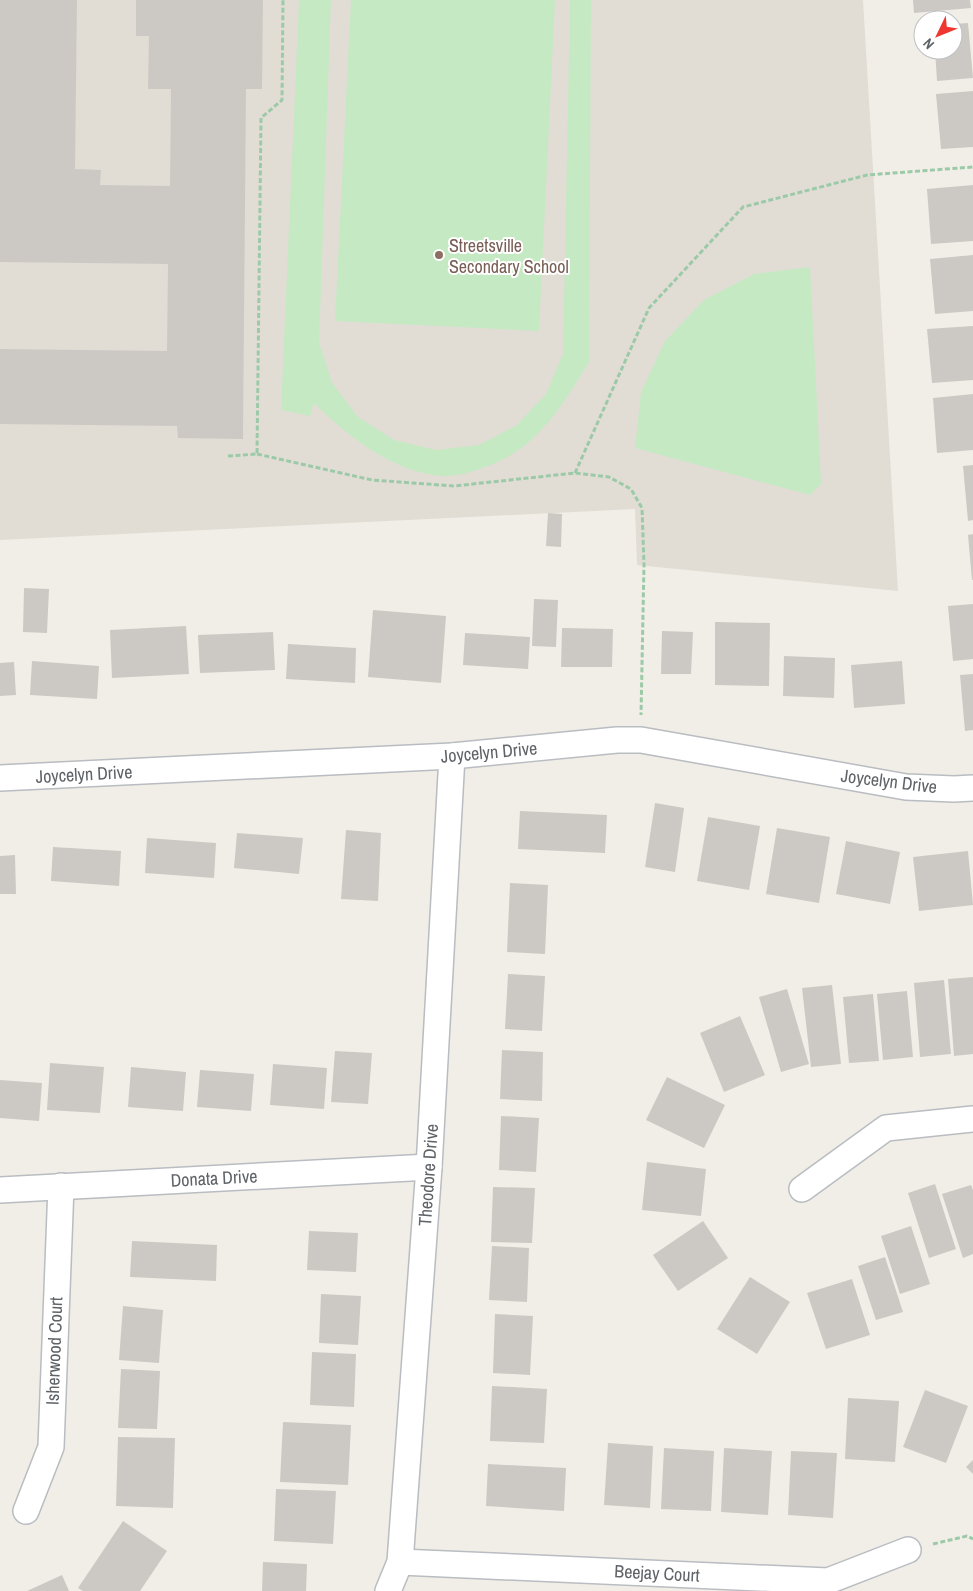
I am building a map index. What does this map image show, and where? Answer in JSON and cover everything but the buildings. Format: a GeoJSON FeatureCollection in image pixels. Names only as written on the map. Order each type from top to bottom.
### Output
{"type":"FeatureCollection","features":[{"type":"Feature","properties":{"kind":"street","name":"Joycelyn Drive"},"geometry":{"type":"LineString","coordinates":[[0,778],[452,756],[617,740],[640,740],[906,787],[973,788]]}},
{"type":"Feature","properties":{"kind":"street","name":"Theodore Drive"},"geometry":{"type":"LineString","coordinates":[[388,1591],[400,1562],[429,1167],[452,756]]}},
{"type":"Feature","properties":{"kind":"street"},"geometry":{"type":"LineString","coordinates":[[802,1189],[886,1128],[973,1119]]}},
{"type":"Feature","properties":{"kind":"street","name":"Donata Drive"},"geometry":{"type":"LineString","coordinates":[[0,1190],[429,1167]]}},
{"type":"Feature","properties":{"kind":"street","name":"Isherwood Court"},"geometry":{"type":"LineString","coordinates":[[26,1511],[51,1447],[61,1186]]}},
{"type":"Feature","properties":{"kind":"street","name":"Beejay Court"},"geometry":{"type":"LineString","coordinates":[[400,1562],[828,1581],[908,1550]]}},
{"type":"Feature","properties":{"kind":"path"},"geometry":{"type":"LineString","coordinates":[[258,454],[261,118],[282,100],[283,0]]}},
{"type":"Feature","properties":{"kind":"path"},"geometry":{"type":"LineString","coordinates":[[575,473],[649,308],[743,207],[867,175],[973,167]]}},
{"type":"Feature","properties":{"kind":"path"},"geometry":{"type":"LineString","coordinates":[[228,456],[258,454],[372,480],[454,486],[575,473],[609,477],[630,489],[642,508],[644,564],[640,740]]}},
{"type":"Feature","properties":{"kind":"path"},"geometry":{"type":"LineString","coordinates":[[908,1550],[968,1536],[973,1539]]}},
{"type":"Feature","properties":{"kind":"shaded area","name":"Streetsville Secondary School"},"geometry":{"type":"Polygon","coordinates":[[[0,0],[863,0],[898,591],[637,565],[635,509],[0,540],[0,0]]]}},
{"type":"Feature","properties":{"kind":"green space"},"geometry":{"type":"Polygon","coordinates":[[[299,0],[331,0],[319,342],[332,383],[358,417],[394,440],[436,450],[479,445],[517,425],[546,394],[563,354],[570,0],[591,0],[589,362],[564,402],[541,430],[518,451],[488,466],[455,475],[426,474],[390,461],[373,451],[341,428],[314,403],[310,416],[281,410],[299,0]]]}},
{"type":"Feature","properties":{"kind":"green space"},"geometry":{"type":"Polygon","coordinates":[[[351,0],[555,0],[539,331],[335,321],[351,0]]]}},
{"type":"Feature","properties":{"kind":"green space"},"geometry":{"type":"Polygon","coordinates":[[[810,267],[821,484],[810,495],[635,448],[641,392],[665,341],[704,300],[754,274],[810,267]]]}},
{"type":"Feature","properties":{"kind":"place","name":"Streetsville Secondary School"},"geometry":{"type":"Point","coordinates":[439,255]}}]}
